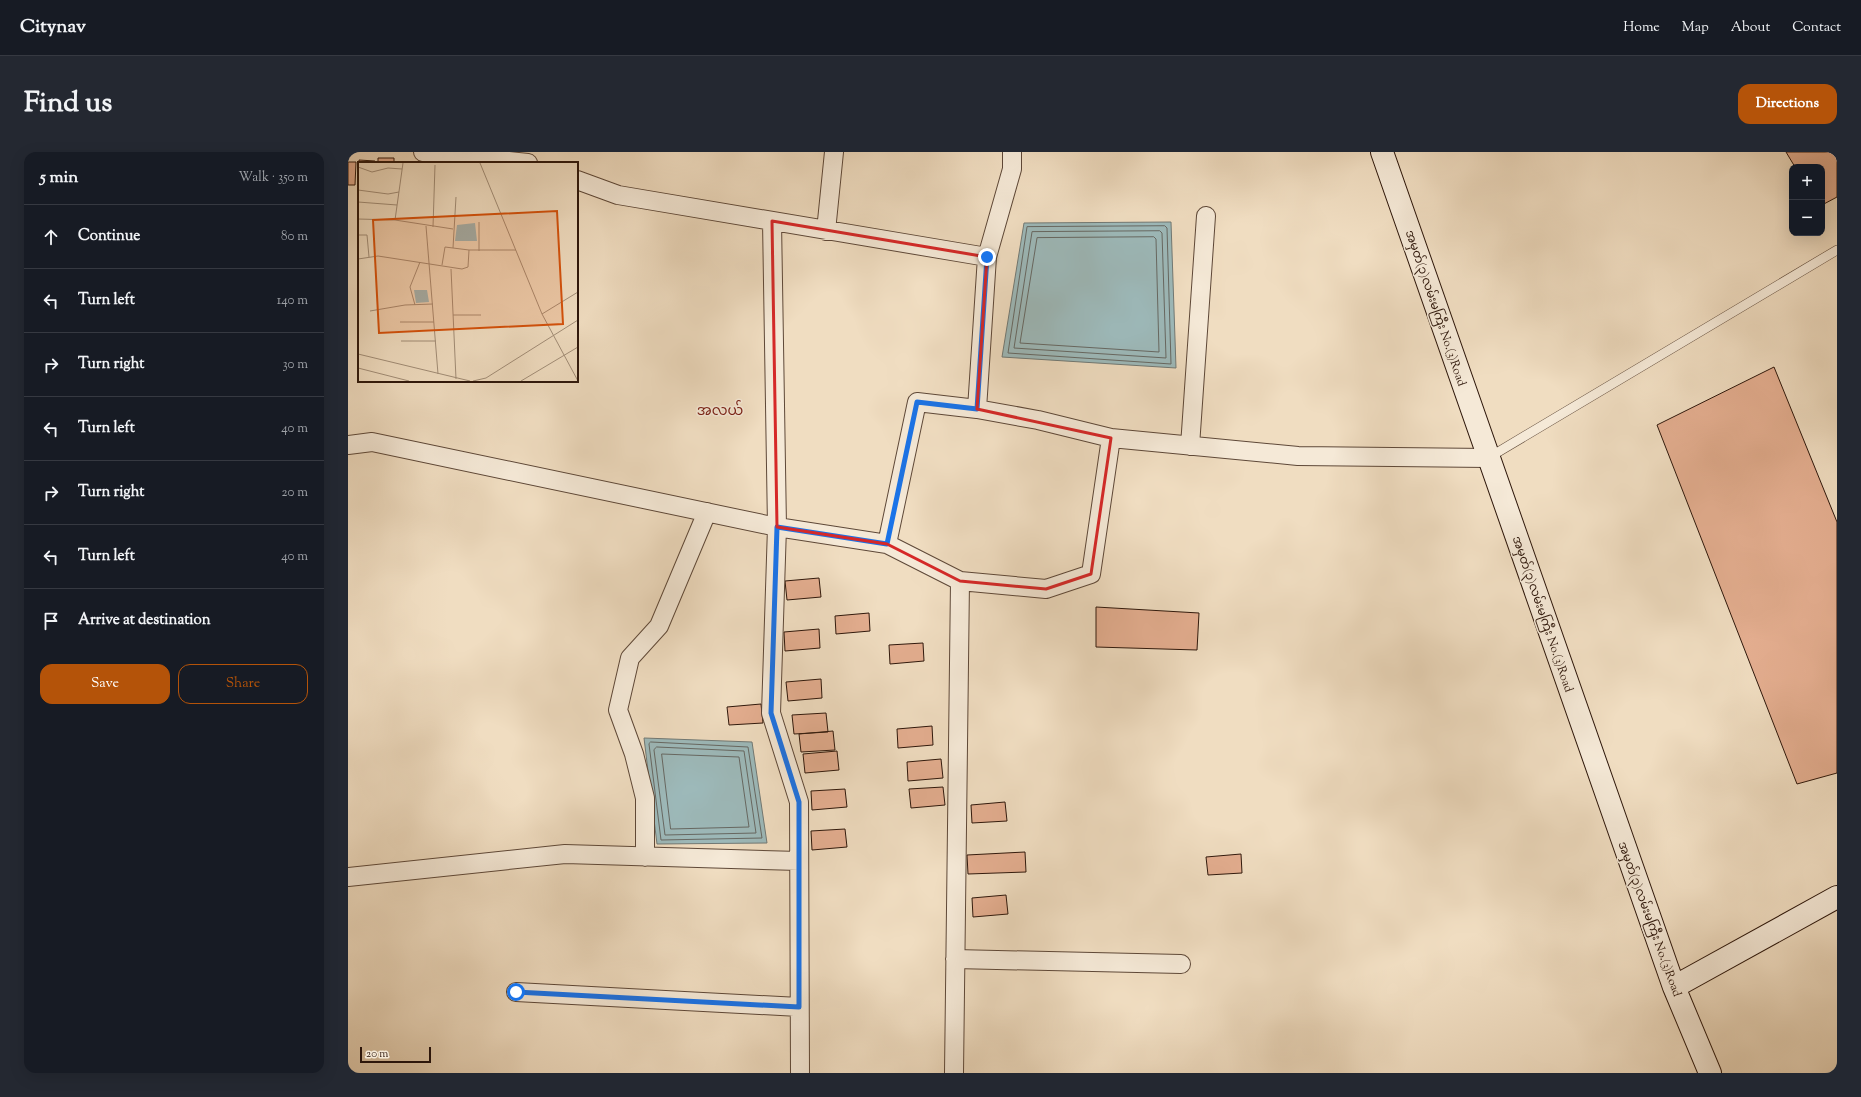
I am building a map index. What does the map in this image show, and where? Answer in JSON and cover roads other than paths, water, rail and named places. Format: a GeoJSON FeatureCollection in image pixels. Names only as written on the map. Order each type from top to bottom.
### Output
{"type":"FeatureCollection","features":[{"type":"Feature","properties":{"kind":"street"},"geometry":{"type":"LineString","coordinates":[[423,152],[527,159]]}},
{"type":"Feature","properties":{"kind":"street"},"geometry":{"type":"LineString","coordinates":[[826,231],[834,152]]}},
{"type":"Feature","properties":{"kind":"street"},"geometry":{"type":"LineString","coordinates":[[977,409],[987,257],[1012,169],[1012,152]]}},
{"type":"Feature","properties":{"kind":"street","name":"အမှတ်(၃)လမ်းမကြီး No.(3)Road"},"geometry":{"type":"LineString","coordinates":[[1382,152],[1674,987],[1710,1073]]}},
{"type":"Feature","properties":{"kind":"street"},"geometry":{"type":"LineString","coordinates":[[578,180],[618,195],[987,257]]}},
{"type":"Feature","properties":{"kind":"street"},"geometry":{"type":"LineString","coordinates":[[1190,446],[1206,216]]}},
{"type":"Feature","properties":{"kind":"street"},"geometry":{"type":"LineString","coordinates":[[772,221],[777,527],[771,713],[799,802],[800,1073]]}},
{"type":"Feature","properties":{"kind":"street"},"geometry":{"type":"LineString","coordinates":[[887,544],[917,402],[977,409],[1038,420],[1111,438],[1190,446],[1298,456],[1488,458]]}},
{"type":"Feature","properties":{"kind":"street"},"geometry":{"type":"LineString","coordinates":[[348,445],[372,442],[777,527],[887,544],[960,581],[1046,589],[1091,574],[1111,438]]}},
{"type":"Feature","properties":{"kind":"street"},"geometry":{"type":"LineString","coordinates":[[645,857],[645,798],[634,754],[618,710],[630,658],[659,626],[706,512]]}},
{"type":"Feature","properties":{"kind":"street"},"geometry":{"type":"LineString","coordinates":[[954,1073],[960,581]]}},
{"type":"Feature","properties":{"kind":"street"},"geometry":{"type":"LineString","coordinates":[[348,877],[566,854],[799,861]]}},
{"type":"Feature","properties":{"kind":"street"},"geometry":{"type":"LineString","coordinates":[[1674,987],[1837,897]]}},
{"type":"Feature","properties":{"kind":"street"},"geometry":{"type":"LineString","coordinates":[[955,959],[1181,964]]}},
{"type":"Feature","properties":{"kind":"street"},"geometry":{"type":"LineString","coordinates":[[516,992],[799,1007]]}},
{"type":"Feature","properties":{"kind":"lane"},"geometry":{"type":"LineString","coordinates":[[1488,458],[1837,250]]}},
{"type":"Feature","properties":{"kind":"water"},"geometry":{"type":"Polygon","coordinates":[[[1171,222],[1176,368],[1002,357],[1024,223],[1171,222]]]}},
{"type":"Feature","properties":{"kind":"water"},"geometry":{"type":"Polygon","coordinates":[[[644,738],[752,742],[767,843],[657,844],[644,738]]]}},
{"type":"Feature","properties":{"kind":"district","name":"အလယ်"},"geometry":{"type":"Point","coordinates":[720,410]}}]}
